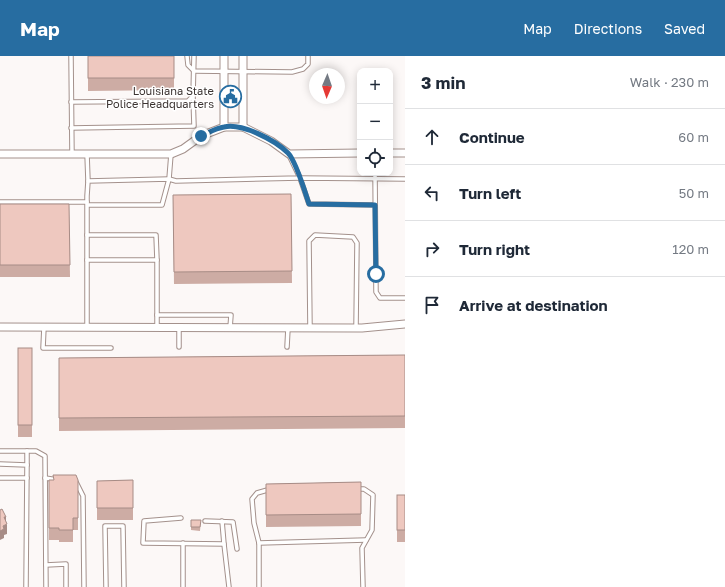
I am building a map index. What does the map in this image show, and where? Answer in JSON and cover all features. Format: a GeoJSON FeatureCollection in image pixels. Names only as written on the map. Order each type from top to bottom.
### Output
{"type":"FeatureCollection","features":[{"type":"Feature","properties":{"kind":"street"},"geometry":{"type":"LineString","coordinates":[[224,56],[224,127]]}},
{"type":"Feature","properties":{"kind":"street"},"geometry":{"type":"LineString","coordinates":[[243,56],[243,127]]}},
{"type":"Feature","properties":{"kind":"street"},"geometry":{"type":"LineString","coordinates":[[0,154],[171,154],[183,149],[201,136],[224,127],[243,127],[270,141],[289,154],[357,153]]}},
{"type":"Feature","properties":{"kind":"street"},"geometry":{"type":"LineString","coordinates":[[393,153],[405,153]]}},
{"type":"Feature","properties":{"kind":"street"},"geometry":{"type":"LineString","coordinates":[[0,327],[356,328],[405,324]]}},
{"type":"Feature","properties":{"kind":"lane"},"geometry":{"type":"LineString","coordinates":[[71,56],[72,154]]}},
{"type":"Feature","properties":{"kind":"lane"},"geometry":{"type":"LineString","coordinates":[[187,56],[188,65],[194,71],[224,72],[292,72],[303,69],[308,64],[308,56]]}},
{"type":"Feature","properties":{"kind":"lane"},"geometry":{"type":"LineString","coordinates":[[72,128],[194,126],[194,56]]}},
{"type":"Feature","properties":{"kind":"lane"},"geometry":{"type":"LineString","coordinates":[[71,102],[188,101],[193,96]]}},
{"type":"Feature","properties":{"kind":"lane"},"geometry":{"type":"LineString","coordinates":[[87,154],[87,327]]}},
{"type":"Feature","properties":{"kind":"lane"},"geometry":{"type":"LineString","coordinates":[[0,202],[162,205],[169,180],[171,154]]}},
{"type":"Feature","properties":{"kind":"lane"},"geometry":{"type":"LineString","coordinates":[[289,154],[300,178],[309,204],[375,205]]}},
{"type":"Feature","properties":{"kind":"lane"},"geometry":{"type":"LineString","coordinates":[[88,180],[300,178],[405,179]]}},
{"type":"Feature","properties":{"kind":"lane"},"geometry":{"type":"LineString","coordinates":[[375,178],[376,292],[380,298],[405,298]]}},
{"type":"Feature","properties":{"kind":"lane"},"geometry":{"type":"LineString","coordinates":[[87,235],[156,235],[157,327]]}},
{"type":"Feature","properties":{"kind":"lane"},"geometry":{"type":"LineString","coordinates":[[310,328],[309,241],[315,236],[353,237],[357,243],[356,328]]}},
{"type":"Feature","properties":{"kind":"lane"},"geometry":{"type":"LineString","coordinates":[[87,260],[157,260]]}},
{"type":"Feature","properties":{"kind":"lane"},"geometry":{"type":"LineString","coordinates":[[157,315],[231,315],[230,328]]}},
{"type":"Feature","properties":{"kind":"lane"},"geometry":{"type":"LineString","coordinates":[[44,327],[43,348],[111,348]]}},
{"type":"Feature","properties":{"kind":"lane"},"geometry":{"type":"LineString","coordinates":[[178,328],[179,347]]}},
{"type":"Feature","properties":{"kind":"lane"},"geometry":{"type":"LineString","coordinates":[[287,347],[288,328]]}},
{"type":"Feature","properties":{"kind":"lane"},"geometry":{"type":"LineString","coordinates":[[0,451],[36,451],[45,456],[46,587]]}},
{"type":"Feature","properties":{"kind":"lane"},"geometry":{"type":"LineString","coordinates":[[26,587],[27,451]]}},
{"type":"Feature","properties":{"kind":"lane"},"geometry":{"type":"LineString","coordinates":[[0,464],[27,465]]}},
{"type":"Feature","properties":{"kind":"lane"},"geometry":{"type":"LineString","coordinates":[[0,478],[27,478]]}},
{"type":"Feature","properties":{"kind":"lane"},"geometry":{"type":"LineString","coordinates":[[45,478],[64,480]]}},
{"type":"Feature","properties":{"kind":"lane"},"geometry":{"type":"LineString","coordinates":[[71,481],[77,482],[83,496],[84,587]]}},
{"type":"Feature","properties":{"kind":"lane"},"geometry":{"type":"LineString","coordinates":[[259,587],[259,543],[254,524],[252,499],[257,493],[266,489],[279,488]]}},
{"type":"Feature","properties":{"kind":"lane"},"geometry":{"type":"LineString","coordinates":[[349,489],[364,489],[373,495],[372,530],[362,548],[363,587]]}},
{"type":"Feature","properties":{"kind":"lane"},"geometry":{"type":"LineString","coordinates":[[181,518],[144,521],[143,543],[224,544]]}},
{"type":"Feature","properties":{"kind":"lane"},"geometry":{"type":"LineString","coordinates":[[205,521],[233,522],[237,549]]}},
{"type":"Feature","properties":{"kind":"lane"},"geometry":{"type":"LineString","coordinates":[[222,521],[229,587]]}},
{"type":"Feature","properties":{"kind":"lane"},"geometry":{"type":"LineString","coordinates":[[106,587],[105,526],[123,526],[124,587]]}},
{"type":"Feature","properties":{"kind":"lane"},"geometry":{"type":"LineString","coordinates":[[259,543],[366,540]]}},
{"type":"Feature","properties":{"kind":"lane"},"geometry":{"type":"LineString","coordinates":[[183,543],[183,587]]}},
{"type":"Feature","properties":{"kind":"lane"},"geometry":{"type":"LineString","coordinates":[[46,565],[66,564],[66,587]]}},
{"type":"Feature","properties":{"kind":"building"},"geometry":{"type":"Polygon","coordinates":[[[88,56],[174,56],[174,78],[88,78],[88,56]]]}},
{"type":"Feature","properties":{"kind":"building"},"geometry":{"type":"Polygon","coordinates":[[[291,194],[292,271],[174,272],[173,195],[291,194]]]}},
{"type":"Feature","properties":{"kind":"building"},"geometry":{"type":"Polygon","coordinates":[[[0,204],[69,204],[70,265],[0,265],[0,204]]]}},
{"type":"Feature","properties":{"kind":"building"},"geometry":{"type":"Polygon","coordinates":[[[18,348],[32,348],[32,425],[18,425],[18,348]]]}},
{"type":"Feature","properties":{"kind":"building"},"geometry":{"type":"Polygon","coordinates":[[[405,355],[405,416],[59,418],[59,358],[405,355]]]}},
{"type":"Feature","properties":{"kind":"building"},"geometry":{"type":"Polygon","coordinates":[[[53,475],[76,475],[78,480],[78,518],[73,518],[73,530],[49,528],[49,480],[54,480],[53,475]]]}},
{"type":"Feature","properties":{"kind":"building"},"geometry":{"type":"Polygon","coordinates":[[[133,480],[133,508],[97,508],[97,481],[133,480]]]}},
{"type":"Feature","properties":{"kind":"building"},"geometry":{"type":"Polygon","coordinates":[[[361,482],[361,514],[266,515],[266,484],[361,482]]]}},
{"type":"Feature","properties":{"kind":"building"},"geometry":{"type":"Polygon","coordinates":[[[397,495],[405,495],[405,530],[397,530],[397,495]]]}},
{"type":"Feature","properties":{"kind":"building"},"geometry":{"type":"Polygon","coordinates":[[[2,509],[6,517],[4,517],[7,524],[3,526],[4,529],[0,531],[0,510],[2,509]]]}},
{"type":"Feature","properties":{"kind":"building"},"geometry":{"type":"Polygon","coordinates":[[[191,520],[201,520],[200,527],[191,527],[191,520]]]}},
{"type":"Feature","properties":{"kind":"place","name":"Louisiana State Police Headquarters"},"geometry":{"type":"Point","coordinates":[230,97]}},
{"type":"Feature","properties":{"kind":"route"},"geometry":{"type":"LineString","coordinates":[[201,136],[224,127],[243,127],[270,141],[289,154],[300,178],[309,204],[375,205],[376,274]]}}]}
